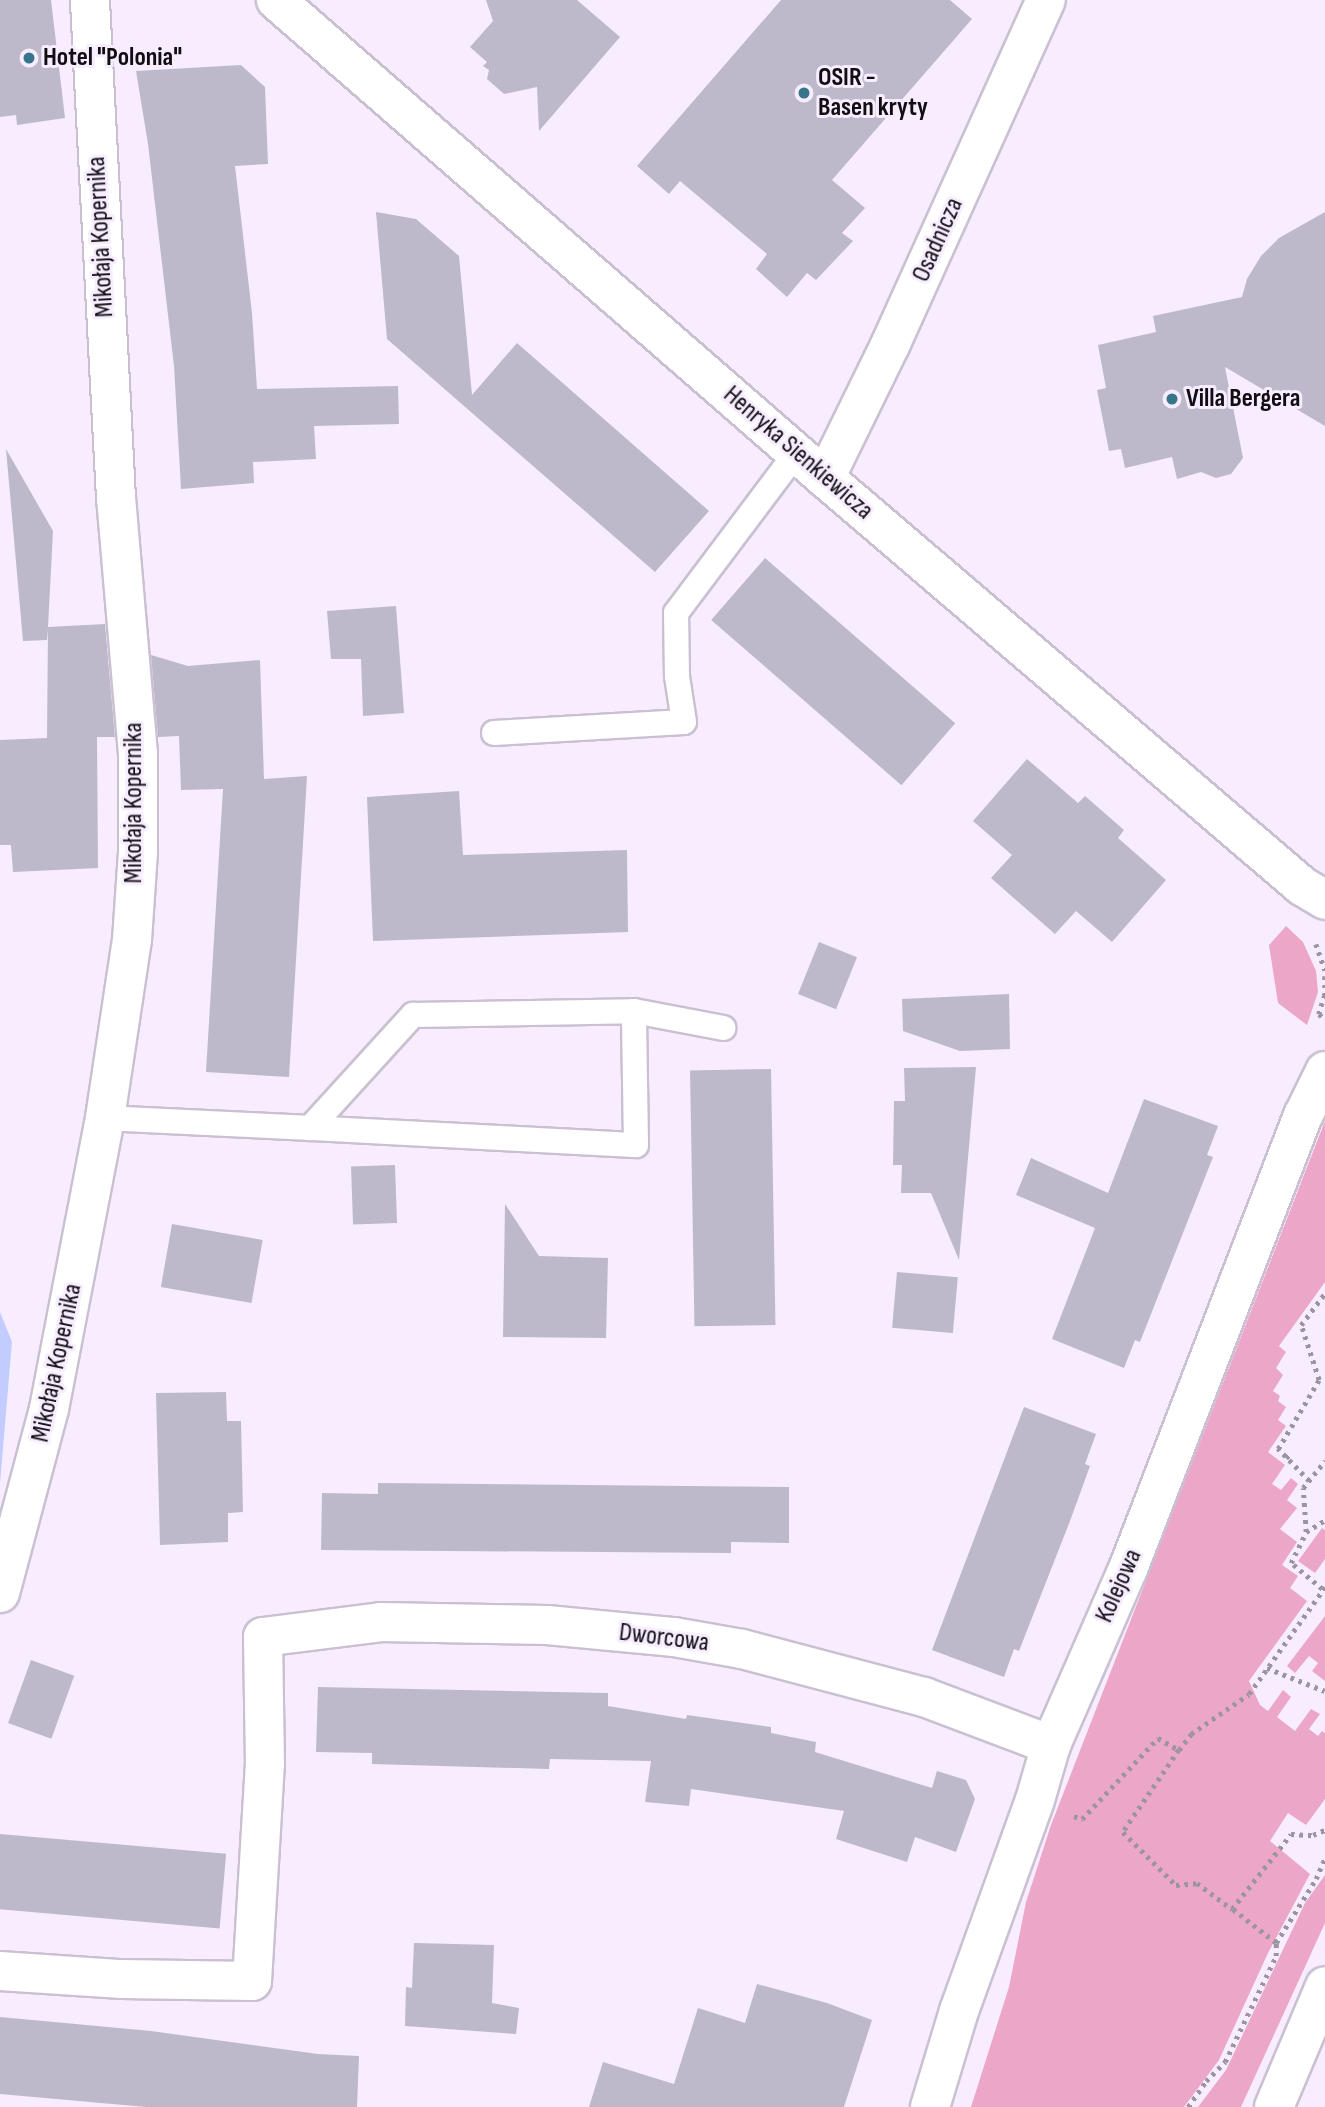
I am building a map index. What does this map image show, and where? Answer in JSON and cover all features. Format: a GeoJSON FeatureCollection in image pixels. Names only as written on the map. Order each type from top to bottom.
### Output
{"type":"FeatureCollection","features":[{"type":"Feature","properties":{"kind":"street","name":"Mikołaja Kopernika"},"geometry":{"type":"LineString","coordinates":[[0,1593],[49,1409],[105,1118],[132,940],[138,851],[138,754],[116,485],[90,0]]}},
{"type":"Feature","properties":{"kind":"street","name":"Henryka Sienkiewicza"},"geometry":{"type":"LineString","coordinates":[[276,0],[825,478],[1301,886],[1325,900]]}},
{"type":"Feature","properties":{"kind":"street","name":"Osadnicza"},"geometry":{"type":"LineString","coordinates":[[825,478],[896,330],[1046,0]]}},
{"type":"Feature","properties":{"kind":"street","name":"Kolejowa"},"geometry":{"type":"LineString","coordinates":[[930,2107],[959,2011],[1035,1800],[1051,1745],[1128,1569],[1303,1116],[1325,1071]]}},
{"type":"Feature","properties":{"kind":"street","name":"Dworcowa"},"geometry":{"type":"LineString","coordinates":[[0,1971],[122,1979],[252,1980],[265,1765],[263,1637],[381,1622],[547,1625],[674,1637],[742,1648],[924,1697],[1051,1745]]}},
{"type":"Feature","properties":{"kind":"street"},"geometry":{"type":"LineString","coordinates":[[1274,2107],[1325,1986]]}},
{"type":"Feature","properties":{"kind":"lane"},"geometry":{"type":"LineString","coordinates":[[494,733],[684,722],[677,676],[676,613],[797,452]]}},
{"type":"Feature","properties":{"kind":"lane"},"geometry":{"type":"LineString","coordinates":[[105,1118],[636,1145],[634,1011]]}},
{"type":"Feature","properties":{"kind":"lane"},"geometry":{"type":"LineString","coordinates":[[310,1128],[413,1015],[634,1011],[723,1028]]}},
{"type":"Feature","properties":{"kind":"path"},"geometry":{"type":"LineString","coordinates":[[1325,976],[1325,995],[1319,1014],[1325,1019]]}},
{"type":"Feature","properties":{"kind":"path"},"geometry":{"type":"LineString","coordinates":[[1309,1481],[1278,1449],[1322,1381],[1301,1325],[1325,1293]]}},
{"type":"Feature","properties":{"kind":"path"},"geometry":{"type":"LineString","coordinates":[[1306,1339],[1312,1331]]}},
{"type":"Feature","properties":{"kind":"path"},"geometry":{"type":"LineString","coordinates":[[1286,1458],[1291,1453]]}},
{"type":"Feature","properties":{"kind":"path"},"geometry":{"type":"LineString","coordinates":[[1276,1943],[1197,1883],[1176,1885],[1123,1832],[1191,1734],[1249,1694],[1324,1588],[1291,1563],[1306,1532],[1303,1488],[1325,1461]]}},
{"type":"Feature","properties":{"kind":"path"},"geometry":{"type":"LineString","coordinates":[[1306,1532],[1325,1521]]}},
{"type":"Feature","properties":{"kind":"path"},"geometry":{"type":"LineString","coordinates":[[1267,1668],[1325,1691]]}},
{"type":"Feature","properties":{"kind":"path"},"geometry":{"type":"LineString","coordinates":[[1070,1814],[1082,1819],[1158,1738],[1179,1750]]}},
{"type":"Feature","properties":{"kind":"path"},"geometry":{"type":"LineString","coordinates":[[1232,1909],[1291,1834],[1313,1835],[1325,1829]]}},
{"type":"Feature","properties":{"kind":"path"},"geometry":{"type":"LineString","coordinates":[[1188,2107],[1206,2081],[1225,2063],[1276,1956],[1276,1943],[1316,1879],[1325,1858]]}},
{"type":"Feature","properties":{"kind":"shaded area"},"geometry":{"type":"Polygon","coordinates":[[[1286,926],[1303,942],[1316,971],[1318,992],[1307,1025],[1278,1003],[1269,945],[1286,926]]]}},
{"type":"Feature","properties":{"kind":"shaded area"},"geometry":{"type":"Polygon","coordinates":[[[1325,1121],[1325,1282],[1279,1346],[1286,1352],[1276,1368],[1283,1375],[1273,1391],[1280,1396],[1278,1401],[1286,1407],[1278,1420],[1286,1426],[1268,1452],[1285,1465],[1272,1484],[1281,1490],[1291,1478],[1298,1484],[1287,1500],[1297,1508],[1280,1529],[1297,1542],[1282,1565],[1298,1576],[1290,1588],[1307,1601],[1249,1681],[1260,1705],[1268,1711],[1283,1690],[1291,1697],[1277,1717],[1295,1731],[1311,1709],[1320,1714],[1309,1729],[1318,1736],[1322,1731],[1325,1733],[1325,1799],[1306,1825],[1288,1813],[1270,1841],[1310,1874],[1268,1953],[1219,2060],[1184,2107],[971,2107],[1009,1987],[1026,1902],[1051,1825],[1325,1121]]]}},
{"type":"Feature","properties":{"kind":"shaded area"},"geometry":{"type":"Polygon","coordinates":[[[1322,1528],[1325,1530],[1325,1559],[1315,1573],[1298,1561],[1322,1528]]]}},
{"type":"Feature","properties":{"kind":"shaded area"},"geometry":{"type":"Polygon","coordinates":[[[1325,1616],[1325,1681],[1312,1671],[1318,1663],[1309,1656],[1295,1673],[1287,1666],[1325,1616]]]}},
{"type":"Feature","properties":{"kind":"shaded area"},"geometry":{"type":"Polygon","coordinates":[[[1325,1875],[1325,1923],[1241,2107],[1198,2107],[1226,2070],[1305,1903],[1325,1875]]]}},
{"type":"Feature","properties":{"kind":"water"},"geometry":{"type":"Polygon","coordinates":[[[0,1312],[12,1342],[0,1483],[0,1312]]]}},
{"type":"Feature","properties":{"kind":"building","name":"Hotel \"Polonia\""},"geometry":{"type":"Polygon","coordinates":[[[0,0],[51,0],[65,118],[17,125],[16,115],[0,117],[0,0]]]}},
{"type":"Feature","properties":{"kind":"building"},"geometry":{"type":"Polygon","coordinates":[[[486,0],[577,0],[620,37],[539,131],[537,87],[504,94],[487,79],[489,70],[483,66],[487,62],[470,47],[493,21],[486,0]]]}},
{"type":"Feature","properties":{"kind":"building","name":"OSIR - Basen kryty"},"geometry":{"type":"Polygon","coordinates":[[[781,0],[950,0],[972,19],[832,180],[865,208],[842,233],[853,241],[816,280],[807,273],[787,297],[756,269],[767,254],[680,181],[669,194],[637,166],[781,0]]]}},
{"type":"Feature","properties":{"kind":"building"},"geometry":{"type":"Polygon","coordinates":[[[241,65],[265,87],[268,164],[235,166],[252,313],[257,389],[398,386],[399,424],[314,426],[316,459],[253,462],[254,483],[181,489],[174,366],[148,144],[136,71],[241,65]]]}},
{"type":"Feature","properties":{"kind":"building"},"geometry":{"type":"Polygon","coordinates":[[[376,212],[416,219],[459,256],[472,395],[517,343],[709,511],[655,572],[387,339],[376,212]]]}},
{"type":"Feature","properties":{"kind":"building"},"geometry":{"type":"Polygon","coordinates":[[[1325,212],[1325,426],[1225,367],[1243,458],[1231,474],[1216,478],[1201,472],[1177,479],[1172,457],[1125,468],[1121,449],[1109,451],[1097,390],[1106,388],[1098,345],[1156,332],[1153,316],[1242,297],[1247,279],[1261,256],[1279,238],[1325,212]]]}},
{"type":"Feature","properties":{"kind":"building"},"geometry":{"type":"Polygon","coordinates":[[[6,449],[53,531],[48,627],[105,624],[115,737],[97,737],[98,868],[13,872],[11,845],[0,845],[0,740],[47,738],[48,629],[47,640],[23,641],[6,449]]]}},
{"type":"Feature","properties":{"kind":"building"},"geometry":{"type":"Polygon","coordinates":[[[765,558],[955,723],[901,785],[711,620],[765,558]]]}},
{"type":"Feature","properties":{"kind":"building"},"geometry":{"type":"Polygon","coordinates":[[[396,606],[404,713],[363,716],[361,659],[331,659],[327,611],[396,606]]]}},
{"type":"Feature","properties":{"kind":"building"},"geometry":{"type":"Polygon","coordinates":[[[151,655],[188,666],[260,660],[264,779],[307,776],[289,1077],[206,1072],[223,789],[181,790],[179,736],[158,737],[151,655]]]}},
{"type":"Feature","properties":{"kind":"building"},"geometry":{"type":"Polygon","coordinates":[[[1027,759],[1078,803],[1085,796],[1124,830],[1118,838],[1166,880],[1112,942],[1076,911],[1055,934],[991,878],[1012,855],[973,821],[1027,759]]]}},
{"type":"Feature","properties":{"kind":"building"},"geometry":{"type":"Polygon","coordinates":[[[459,791],[463,855],[627,850],[628,932],[373,941],[367,797],[459,791]]]}},
{"type":"Feature","properties":{"kind":"building"},"geometry":{"type":"Polygon","coordinates":[[[819,942],[857,957],[836,1009],[798,994],[819,942]]]}},
{"type":"Feature","properties":{"kind":"building"},"geometry":{"type":"Polygon","coordinates":[[[1009,994],[1010,1049],[960,1051],[903,1031],[902,999],[1009,994]]]}},
{"type":"Feature","properties":{"kind":"building"},"geometry":{"type":"Polygon","coordinates":[[[976,1067],[959,1260],[931,1193],[901,1193],[902,1165],[893,1165],[894,1101],[905,1101],[904,1068],[976,1067]]]}},
{"type":"Feature","properties":{"kind":"building"},"geometry":{"type":"Polygon","coordinates":[[[771,1069],[775,1325],[694,1326],[690,1070],[771,1069]]]}},
{"type":"Feature","properties":{"kind":"building"},"geometry":{"type":"Polygon","coordinates":[[[1144,1099],[1218,1126],[1207,1155],[1213,1157],[1140,1342],[1135,1340],[1124,1368],[1052,1339],[1095,1228],[1016,1195],[1031,1158],[1108,1193],[1144,1099]]]}},
{"type":"Feature","properties":{"kind":"building"},"geometry":{"type":"Polygon","coordinates":[[[395,1165],[397,1223],[353,1225],[351,1167],[395,1165]]]}},
{"type":"Feature","properties":{"kind":"building"},"geometry":{"type":"Polygon","coordinates":[[[505,1204],[539,1256],[608,1258],[606,1338],[503,1337],[505,1204]]]}},
{"type":"Feature","properties":{"kind":"building"},"geometry":{"type":"Polygon","coordinates":[[[172,1224],[263,1240],[251,1303],[161,1287],[172,1224]]]}},
{"type":"Feature","properties":{"kind":"building"},"geometry":{"type":"Polygon","coordinates":[[[897,1272],[958,1277],[953,1333],[892,1328],[897,1272]]]}},
{"type":"Feature","properties":{"kind":"building"},"geometry":{"type":"Polygon","coordinates":[[[226,1392],[227,1421],[241,1421],[243,1512],[228,1513],[228,1542],[160,1545],[156,1393],[226,1392]]]}},
{"type":"Feature","properties":{"kind":"building"},"geometry":{"type":"Polygon","coordinates":[[[1024,1407],[1096,1434],[1085,1464],[1090,1466],[1070,1521],[1019,1651],[1014,1649],[1004,1677],[932,1650],[1024,1407]]]}},
{"type":"Feature","properties":{"kind":"building"},"geometry":{"type":"Polygon","coordinates":[[[378,1483],[789,1487],[789,1543],[731,1542],[731,1553],[321,1550],[322,1493],[378,1494],[378,1483]]]}},
{"type":"Feature","properties":{"kind":"building"},"geometry":{"type":"Polygon","coordinates":[[[31,1660],[74,1676],[51,1739],[8,1723],[31,1660]]]}},
{"type":"Feature","properties":{"kind":"building"},"geometry":{"type":"Polygon","coordinates":[[[318,1687],[608,1693],[608,1706],[686,1719],[687,1715],[771,1727],[771,1733],[816,1742],[815,1752],[932,1788],[937,1771],[966,1780],[975,1799],[956,1852],[915,1837],[907,1862],[836,1839],[844,1811],[691,1789],[689,1806],[645,1802],[651,1761],[550,1759],[549,1769],[372,1764],[372,1753],[316,1752],[318,1687]]]}},
{"type":"Feature","properties":{"kind":"building"},"geometry":{"type":"Polygon","coordinates":[[[0,1834],[226,1854],[220,1928],[0,1909],[0,1834]]]}},
{"type":"Feature","properties":{"kind":"building"},"geometry":{"type":"Polygon","coordinates":[[[414,1943],[494,1945],[492,2003],[519,2008],[516,2034],[405,2026],[406,1987],[412,1988],[414,1943]]]}},
{"type":"Feature","properties":{"kind":"building"},"geometry":{"type":"Polygon","coordinates":[[[757,1984],[827,2003],[872,2020],[844,2107],[589,2107],[603,2062],[674,2084],[698,2008],[745,2023],[757,1984]]]}},
{"type":"Feature","properties":{"kind":"building"},"geometry":{"type":"Polygon","coordinates":[[[0,2017],[151,2031],[318,2054],[359,2056],[357,2107],[146,2107],[0,2094],[0,2017]]]}},
{"type":"Feature","properties":{"kind":"place","name":"Hotel \"Polonia\""},"geometry":{"type":"Point","coordinates":[29,58]}},
{"type":"Feature","properties":{"kind":"place","name":"OSIR - Basen kryty"},"geometry":{"type":"Point","coordinates":[804,93]}},
{"type":"Feature","properties":{"kind":"place","name":"Villa Bergera"},"geometry":{"type":"Point","coordinates":[1172,399]}}]}
